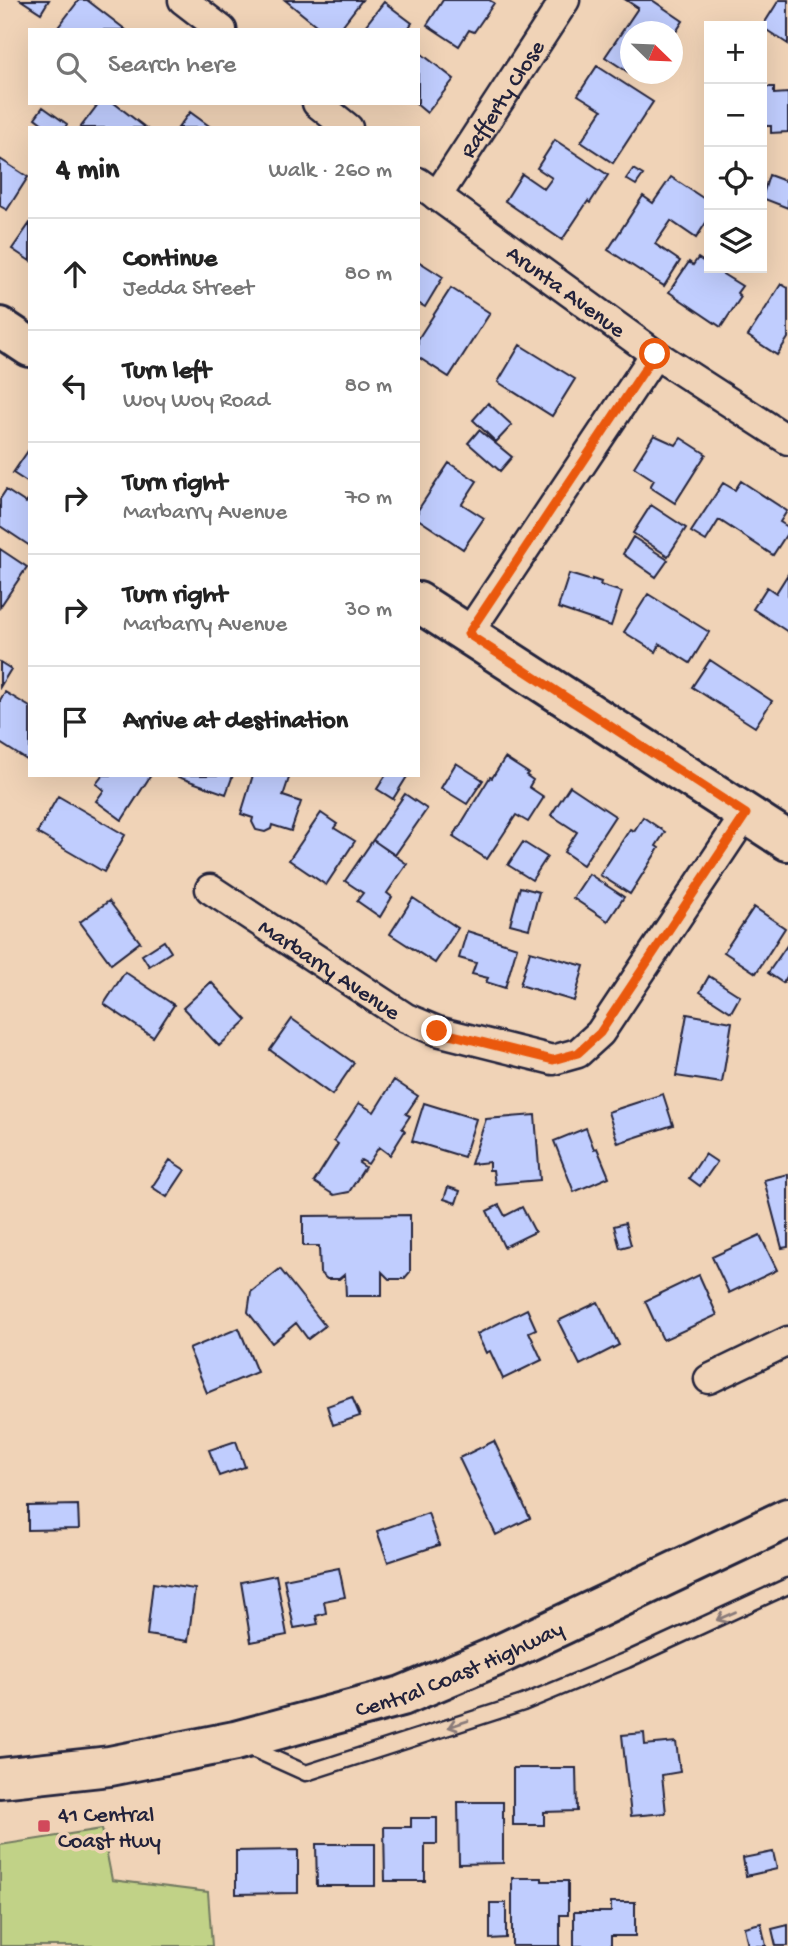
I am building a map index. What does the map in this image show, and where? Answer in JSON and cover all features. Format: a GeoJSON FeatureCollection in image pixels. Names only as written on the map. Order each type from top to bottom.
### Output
{"type":"FeatureCollection","features":[{"type":"Feature","properties":{"kind":"main road"},"geometry":{"type":"LineString","coordinates":[[0,327],[28,346]]}},
{"type":"Feature","properties":{"kind":"main road"},"geometry":{"type":"LineString","coordinates":[[420,603],[788,841]]}},
{"type":"Feature","properties":{"kind":"main road","name":"Central Coast Highway"},"geometry":{"type":"LineString","coordinates":[[0,1778],[110,1766],[235,1741],[402,1696],[492,1658],[788,1518]]}},
{"type":"Feature","properties":{"kind":"main road","name":"Central Coast Highway"},"geometry":{"type":"LineString","coordinates":[[0,1799],[110,1766]]}},
{"type":"Feature","properties":{"kind":"street"},"geometry":{"type":"LineString","coordinates":[[183,0],[219,28]]}},
{"type":"Feature","properties":{"kind":"street","name":"Rafferty Close"},"geometry":{"type":"LineString","coordinates":[[428,189],[565,0]]}},
{"type":"Feature","properties":{"kind":"street"},"geometry":{"type":"LineString","coordinates":[[319,105],[346,126]]}},
{"type":"Feature","properties":{"kind":"street","name":"Arunta Avenue"},"geometry":{"type":"LineString","coordinates":[[428,189],[655,354],[788,440]]}},
{"type":"Feature","properties":{"kind":"street"},"geometry":{"type":"LineString","coordinates":[[468,634],[655,354]]}},
{"type":"Feature","properties":{"kind":"street","name":"Marbarry Avenue"},"geometry":{"type":"LineString","coordinates":[[211,889],[406,1018],[437,1031],[553,1060],[578,1053],[600,1033],[746,814]]}},
{"type":"Feature","properties":{"kind":"street"},"geometry":{"type":"LineString","coordinates":[[709,1379],[788,1341]]}},
{"type":"Feature","properties":{"kind":"lane"},"geometry":{"type":"LineString","coordinates":[[235,1741],[306,1773],[523,1703],[627,1660],[788,1586]]}},
{"type":"Feature","properties":{"kind":"green space"},"geometry":{"type":"Polygon","coordinates":[[[102,1829],[112,1880],[208,1892],[212,1946],[0,1946],[0,1845],[102,1829]]]}},
{"type":"Feature","properties":{"kind":"building"},"geometry":{"type":"Polygon","coordinates":[[[21,0],[49,0],[41,13],[21,0]]]}},
{"type":"Feature","properties":{"kind":"building"},"geometry":{"type":"Polygon","coordinates":[[[79,0],[87,0],[123,28],[58,28],[79,0]]]}},
{"type":"Feature","properties":{"kind":"building"},"geometry":{"type":"Polygon","coordinates":[[[285,0],[362,0],[341,28],[320,28],[285,0]]]}},
{"type":"Feature","properties":{"kind":"building"},"geometry":{"type":"Polygon","coordinates":[[[443,0],[489,0],[494,3],[474,32],[469,30],[459,46],[427,25],[443,0]]]}},
{"type":"Feature","properties":{"kind":"building"},"geometry":{"type":"Polygon","coordinates":[[[626,0],[652,0],[683,21],[629,21],[638,8],[626,0]]]}},
{"type":"Feature","properties":{"kind":"building"},"geometry":{"type":"Polygon","coordinates":[[[779,0],[788,0],[788,44],[767,30],[766,21],[779,0]]]}},
{"type":"Feature","properties":{"kind":"building"},"geometry":{"type":"Polygon","coordinates":[[[384,2],[412,23],[408,28],[364,28],[384,2]]]}},
{"type":"Feature","properties":{"kind":"building"},"geometry":{"type":"Polygon","coordinates":[[[620,35],[620,67],[605,57],[620,35]]]}},
{"type":"Feature","properties":{"kind":"building"},"geometry":{"type":"Polygon","coordinates":[[[420,53],[454,79],[427,113],[417,105],[420,105],[420,53]]]}},
{"type":"Feature","properties":{"kind":"building"},"geometry":{"type":"Polygon","coordinates":[[[597,66],[620,81],[620,84],[625,84],[653,102],[613,163],[581,142],[602,110],[578,95],[597,66]]]}},
{"type":"Feature","properties":{"kind":"building"},"geometry":{"type":"Polygon","coordinates":[[[767,87],[774,87],[774,94],[788,93],[788,132],[771,133],[771,126],[767,126],[767,87]]]}},
{"type":"Feature","properties":{"kind":"building"},"geometry":{"type":"Polygon","coordinates":[[[97,105],[117,105],[143,126],[82,126],[97,105]]]}},
{"type":"Feature","properties":{"kind":"building"},"geometry":{"type":"Polygon","coordinates":[[[43,107],[67,124],[45,126],[35,118],[43,107]]]}},
{"type":"Feature","properties":{"kind":"building"},"geometry":{"type":"Polygon","coordinates":[[[190,112],[209,126],[180,126],[190,112]]]}},
{"type":"Feature","properties":{"kind":"building"},"geometry":{"type":"Polygon","coordinates":[[[555,140],[608,175],[562,240],[505,201],[522,174],[544,189],[552,178],[537,168],[555,140]]]}},
{"type":"Feature","properties":{"kind":"building"},"geometry":{"type":"Polygon","coordinates":[[[0,159],[28,177],[7,210],[0,206],[0,159]]]}},
{"type":"Feature","properties":{"kind":"building"},"geometry":{"type":"Polygon","coordinates":[[[633,169],[643,175],[636,185],[626,179],[633,169]]]}},
{"type":"Feature","properties":{"kind":"building"},"geometry":{"type":"Polygon","coordinates":[[[769,175],[788,182],[788,208],[767,200],[769,175]]]}},
{"type":"Feature","properties":{"kind":"building"},"geometry":{"type":"Polygon","coordinates":[[[671,177],[704,199],[704,226],[696,238],[671,221],[655,244],[680,261],[664,286],[608,250],[643,196],[653,203],[671,177]]]}},
{"type":"Feature","properties":{"kind":"building"},"geometry":{"type":"Polygon","coordinates":[[[28,226],[28,260],[12,249],[28,226]]]}},
{"type":"Feature","properties":{"kind":"building"},"geometry":{"type":"Polygon","coordinates":[[[698,258],[704,262],[704,273],[721,273],[742,286],[737,293],[741,297],[721,327],[669,292],[689,262],[693,265],[698,258]]]}},
{"type":"Feature","properties":{"kind":"building"},"geometry":{"type":"Polygon","coordinates":[[[420,262],[443,277],[425,307],[420,304],[420,262]]]}},
{"type":"Feature","properties":{"kind":"building"},"geometry":{"type":"Polygon","coordinates":[[[781,284],[788,288],[788,338],[777,355],[748,336],[781,284]]]}},
{"type":"Feature","properties":{"kind":"building"},"geometry":{"type":"Polygon","coordinates":[[[451,288],[490,313],[449,377],[420,358],[420,336],[451,288]]]}},
{"type":"Feature","properties":{"kind":"building"},"geometry":{"type":"Polygon","coordinates":[[[520,345],[575,379],[552,416],[498,382],[520,345]]]}},
{"type":"Feature","properties":{"kind":"building"},"geometry":{"type":"Polygon","coordinates":[[[488,403],[512,425],[496,442],[473,420],[488,403]]]}},
{"type":"Feature","properties":{"kind":"building"},"geometry":{"type":"Polygon","coordinates":[[[479,430],[512,457],[500,471],[468,443],[479,430]]]}},
{"type":"Feature","properties":{"kind":"building"},"geometry":{"type":"Polygon","coordinates":[[[654,435],[676,445],[681,438],[706,454],[675,503],[650,487],[654,480],[634,467],[654,435]]]}},
{"type":"Feature","properties":{"kind":"building"},"geometry":{"type":"Polygon","coordinates":[[[28,451],[28,483],[13,473],[28,451]]]}},
{"type":"Feature","properties":{"kind":"building"},"geometry":{"type":"Polygon","coordinates":[[[449,463],[477,481],[462,504],[484,518],[463,549],[420,520],[420,507],[449,463]]]}},
{"type":"Feature","properties":{"kind":"building"},"geometry":{"type":"Polygon","coordinates":[[[741,481],[787,511],[780,522],[788,527],[788,532],[773,555],[719,520],[706,541],[691,532],[723,483],[735,490],[741,481]]]}},
{"type":"Feature","properties":{"kind":"building"},"geometry":{"type":"Polygon","coordinates":[[[6,490],[26,503],[28,500],[28,545],[0,526],[0,499],[6,490]]]}},
{"type":"Feature","properties":{"kind":"building"},"geometry":{"type":"Polygon","coordinates":[[[651,505],[686,528],[668,556],[633,533],[651,505]]]}},
{"type":"Feature","properties":{"kind":"building"},"geometry":{"type":"Polygon","coordinates":[[[633,537],[668,560],[656,577],[623,554],[633,537]]]}},
{"type":"Feature","properties":{"kind":"building"},"geometry":{"type":"Polygon","coordinates":[[[0,549],[27,567],[0,607],[0,549]]]}},
{"type":"Feature","properties":{"kind":"building"},"geometry":{"type":"Polygon","coordinates":[[[569,574],[601,582],[600,585],[622,592],[611,626],[558,608],[569,574]]]}},
{"type":"Feature","properties":{"kind":"building"},"geometry":{"type":"Polygon","coordinates":[[[788,574],[788,632],[753,609],[767,587],[776,593],[788,574]]]}},
{"type":"Feature","properties":{"kind":"building"},"geometry":{"type":"Polygon","coordinates":[[[648,594],[709,632],[690,663],[660,644],[656,652],[624,632],[648,594]]]}},
{"type":"Feature","properties":{"kind":"building"},"geometry":{"type":"Polygon","coordinates":[[[710,660],[772,701],[755,727],[692,687],[710,660]]]}},
{"type":"Feature","properties":{"kind":"building"},"geometry":{"type":"Polygon","coordinates":[[[0,662],[11,669],[0,687],[0,662]]]}},
{"type":"Feature","properties":{"kind":"building"},"geometry":{"type":"Polygon","coordinates":[[[5,692],[28,706],[28,761],[0,743],[0,700],[5,692]]]}},
{"type":"Feature","properties":{"kind":"building"},"geometry":{"type":"Polygon","coordinates":[[[505,758],[528,773],[526,775],[533,780],[529,787],[544,797],[528,822],[516,815],[487,859],[453,837],[505,758]]]}},
{"type":"Feature","properties":{"kind":"building"},"geometry":{"type":"Polygon","coordinates":[[[456,763],[483,780],[467,804],[441,788],[456,763]]]}},
{"type":"Feature","properties":{"kind":"building"},"geometry":{"type":"Polygon","coordinates":[[[101,777],[150,777],[122,820],[96,801],[104,790],[96,784],[101,777]]]}},
{"type":"Feature","properties":{"kind":"building"},"geometry":{"type":"Polygon","coordinates":[[[178,777],[232,777],[226,794],[178,777]]]}},
{"type":"Feature","properties":{"kind":"building"},"geometry":{"type":"Polygon","coordinates":[[[252,777],[289,777],[283,796],[301,802],[291,831],[272,825],[271,829],[265,832],[256,830],[253,818],[241,814],[252,777]]]}},
{"type":"Feature","properties":{"kind":"building"},"geometry":{"type":"Polygon","coordinates":[[[385,777],[407,777],[393,799],[377,789],[385,777]]]}},
{"type":"Feature","properties":{"kind":"building"},"geometry":{"type":"Polygon","coordinates":[[[570,786],[615,816],[583,865],[564,852],[577,832],[551,815],[570,786]]]}},
{"type":"Feature","properties":{"kind":"building"},"geometry":{"type":"Polygon","coordinates":[[[405,794],[427,809],[395,855],[373,840],[405,794]]]}},
{"type":"Feature","properties":{"kind":"building"},"geometry":{"type":"Polygon","coordinates":[[[58,796],[125,835],[104,872],[37,833],[58,796]]]}},
{"type":"Feature","properties":{"kind":"building"},"geometry":{"type":"Polygon","coordinates":[[[321,813],[337,824],[334,828],[355,841],[326,885],[289,860],[321,813]]]}},
{"type":"Feature","properties":{"kind":"building"},"geometry":{"type":"Polygon","coordinates":[[[643,817],[665,832],[656,846],[659,848],[630,894],[600,875],[630,829],[634,831],[643,817]]]}},
{"type":"Feature","properties":{"kind":"building"},"geometry":{"type":"Polygon","coordinates":[[[373,840],[407,864],[387,893],[392,897],[380,917],[357,901],[363,893],[345,881],[373,840]]]}},
{"type":"Feature","properties":{"kind":"building"},"geometry":{"type":"Polygon","coordinates":[[[523,842],[547,857],[532,880],[508,865],[523,842]]]}},
{"type":"Feature","properties":{"kind":"building"},"geometry":{"type":"Polygon","coordinates":[[[589,874],[624,897],[608,921],[573,898],[589,874]]]}},
{"type":"Feature","properties":{"kind":"building"},"geometry":{"type":"Polygon","coordinates":[[[520,887],[539,892],[529,929],[510,924],[520,887]]]}},
{"type":"Feature","properties":{"kind":"building"},"geometry":{"type":"Polygon","coordinates":[[[413,898],[458,928],[435,963],[390,934],[413,898]]]}},
{"type":"Feature","properties":{"kind":"building"},"geometry":{"type":"Polygon","coordinates":[[[109,901],[140,942],[111,964],[80,922],[109,901]]]}},
{"type":"Feature","properties":{"kind":"building"},"geometry":{"type":"Polygon","coordinates":[[[754,907],[785,928],[756,973],[724,952],[754,907]]]}},
{"type":"Feature","properties":{"kind":"building"},"geometry":{"type":"Polygon","coordinates":[[[467,931],[517,947],[505,988],[486,982],[488,978],[472,974],[476,963],[459,958],[467,931]]]}},
{"type":"Feature","properties":{"kind":"building"},"geometry":{"type":"Polygon","coordinates":[[[164,941],[171,952],[149,966],[142,955],[164,941]]]}},
{"type":"Feature","properties":{"kind":"building"},"geometry":{"type":"Polygon","coordinates":[[[788,944],[788,975],[783,983],[768,973],[788,944]]]}},
{"type":"Feature","properties":{"kind":"building"},"geometry":{"type":"Polygon","coordinates":[[[530,951],[584,966],[574,1001],[520,985],[530,951]]]}},
{"type":"Feature","properties":{"kind":"building"},"geometry":{"type":"Polygon","coordinates":[[[125,972],[174,1005],[153,1037],[104,1004],[125,972]]]}},
{"type":"Feature","properties":{"kind":"building"},"geometry":{"type":"Polygon","coordinates":[[[709,976],[740,996],[731,1012],[700,992],[709,976]]]}},
{"type":"Feature","properties":{"kind":"building"},"geometry":{"type":"Polygon","coordinates":[[[211,982],[247,1020],[219,1046],[183,1008],[211,982]]]}},
{"type":"Feature","properties":{"kind":"building"},"geometry":{"type":"Polygon","coordinates":[[[687,1014],[732,1022],[722,1083],[676,1076],[687,1014]]]}},
{"type":"Feature","properties":{"kind":"building"},"geometry":{"type":"Polygon","coordinates":[[[292,1019],[354,1063],[332,1095],[270,1050],[292,1019]]]}},
{"type":"Feature","properties":{"kind":"building"},"geometry":{"type":"Polygon","coordinates":[[[394,1080],[418,1096],[406,1114],[410,1116],[402,1128],[405,1131],[390,1155],[379,1147],[368,1164],[361,1160],[359,1163],[365,1167],[349,1192],[334,1195],[314,1182],[338,1144],[334,1141],[359,1103],[374,1112],[394,1080]]]}},
{"type":"Feature","properties":{"kind":"building"},"geometry":{"type":"Polygon","coordinates":[[[663,1094],[673,1125],[618,1143],[608,1112],[663,1094]]]}},
{"type":"Feature","properties":{"kind":"building"},"geometry":{"type":"Polygon","coordinates":[[[424,1103],[476,1119],[464,1157],[412,1141],[424,1103]]]}},
{"type":"Feature","properties":{"kind":"building"},"geometry":{"type":"Polygon","coordinates":[[[535,1115],[540,1180],[495,1184],[493,1170],[489,1170],[489,1162],[471,1164],[486,1119],[535,1115]]]}},
{"type":"Feature","properties":{"kind":"building"},"geometry":{"type":"Polygon","coordinates":[[[586,1128],[609,1177],[574,1192],[554,1141],[586,1128]]]}},
{"type":"Feature","properties":{"kind":"building"},"geometry":{"type":"Polygon","coordinates":[[[705,1154],[717,1162],[700,1186],[689,1178],[705,1154]]]}},
{"type":"Feature","properties":{"kind":"building"},"geometry":{"type":"Polygon","coordinates":[[[170,1160],[185,1170],[167,1197],[152,1187],[170,1160]]]}},
{"type":"Feature","properties":{"kind":"building"},"geometry":{"type":"Polygon","coordinates":[[[788,1174],[788,1247],[782,1248],[764,1180],[788,1174]]]}},
{"type":"Feature","properties":{"kind":"building"},"geometry":{"type":"Polygon","coordinates":[[[448,1187],[460,1191],[456,1203],[444,1199],[448,1187]]]}},
{"type":"Feature","properties":{"kind":"building"},"geometry":{"type":"Polygon","coordinates":[[[499,1205],[505,1216],[522,1207],[535,1232],[504,1247],[487,1211],[499,1205]]]}},
{"type":"Feature","properties":{"kind":"building"},"geometry":{"type":"Polygon","coordinates":[[[410,1215],[410,1272],[404,1279],[389,1279],[382,1272],[382,1296],[346,1296],[345,1274],[339,1279],[327,1279],[320,1273],[319,1246],[303,1246],[303,1216],[410,1215]]]}},
{"type":"Feature","properties":{"kind":"building"},"geometry":{"type":"Polygon","coordinates":[[[625,1223],[631,1245],[620,1248],[614,1226],[625,1223]]]}},
{"type":"Feature","properties":{"kind":"building"},"geometry":{"type":"Polygon","coordinates":[[[760,1235],[777,1270],[729,1293],[712,1257],[760,1235]]]}},
{"type":"Feature","properties":{"kind":"building"},"geometry":{"type":"Polygon","coordinates":[[[280,1269],[325,1326],[308,1339],[296,1323],[272,1343],[248,1312],[251,1292],[280,1269]]]}},
{"type":"Feature","properties":{"kind":"building"},"geometry":{"type":"Polygon","coordinates":[[[699,1275],[717,1315],[663,1340],[645,1301],[699,1275]]]}},
{"type":"Feature","properties":{"kind":"building"},"geometry":{"type":"Polygon","coordinates":[[[598,1302],[619,1345],[580,1365],[558,1321],[598,1302]]]}},
{"type":"Feature","properties":{"kind":"building"},"geometry":{"type":"Polygon","coordinates":[[[527,1309],[536,1329],[529,1332],[542,1360],[503,1379],[490,1351],[486,1353],[477,1334],[527,1309]]]}},
{"type":"Feature","properties":{"kind":"building"},"geometry":{"type":"Polygon","coordinates":[[[239,1328],[257,1372],[207,1393],[189,1349],[239,1328]]]}},
{"type":"Feature","properties":{"kind":"building"},"geometry":{"type":"Polygon","coordinates":[[[352,1397],[360,1416],[333,1425],[327,1406],[352,1397]]]}},
{"type":"Feature","properties":{"kind":"building"},"geometry":{"type":"Polygon","coordinates":[[[236,1441],[245,1467],[219,1476],[209,1450],[236,1441]]]}},
{"type":"Feature","properties":{"kind":"building"},"geometry":{"type":"Polygon","coordinates":[[[494,1441],[530,1518],[496,1535],[459,1458],[494,1441]]]}},
{"type":"Feature","properties":{"kind":"building"},"geometry":{"type":"Polygon","coordinates":[[[78,1505],[79,1529],[28,1530],[28,1506],[78,1505]]]}},
{"type":"Feature","properties":{"kind":"building"},"geometry":{"type":"Polygon","coordinates":[[[428,1513],[439,1545],[388,1562],[377,1531],[428,1513]]]}},
{"type":"Feature","properties":{"kind":"building"},"geometry":{"type":"Polygon","coordinates":[[[339,1568],[345,1597],[324,1601],[326,1613],[316,1616],[318,1624],[294,1628],[284,1579],[339,1568]]]}},
{"type":"Feature","properties":{"kind":"building"},"geometry":{"type":"Polygon","coordinates":[[[276,1575],[287,1635],[251,1642],[241,1582],[276,1575]]]}},
{"type":"Feature","properties":{"kind":"building"},"geometry":{"type":"Polygon","coordinates":[[[153,1583],[195,1589],[188,1641],[147,1635],[153,1583]]]}},
{"type":"Feature","properties":{"kind":"building"},"geometry":{"type":"Polygon","coordinates":[[[644,1733],[645,1745],[676,1742],[680,1772],[662,1775],[666,1813],[631,1816],[622,1735],[644,1733]]]}},
{"type":"Feature","properties":{"kind":"building"},"geometry":{"type":"Polygon","coordinates":[[[513,1768],[576,1768],[577,1811],[544,1812],[544,1825],[513,1825],[513,1768]]]}},
{"type":"Feature","properties":{"kind":"building"},"geometry":{"type":"Polygon","coordinates":[[[458,1802],[503,1802],[503,1863],[459,1864],[458,1802]]]}},
{"type":"Feature","properties":{"kind":"building"},"geometry":{"type":"Polygon","coordinates":[[[411,1818],[437,1818],[437,1844],[425,1844],[425,1881],[385,1881],[384,1827],[411,1827],[411,1818]]]}},
{"type":"Feature","properties":{"kind":"building"},"geometry":{"type":"Polygon","coordinates":[[[316,1844],[375,1844],[375,1886],[317,1886],[316,1844]]]}},
{"type":"Feature","properties":{"kind":"building"},"geometry":{"type":"Polygon","coordinates":[[[298,1850],[298,1893],[236,1894],[236,1851],[298,1850]]]}},
{"type":"Feature","properties":{"kind":"building"},"geometry":{"type":"Polygon","coordinates":[[[773,1852],[777,1869],[746,1876],[743,1858],[773,1852]]]}},
{"type":"Feature","properties":{"kind":"building"},"geometry":{"type":"Polygon","coordinates":[[[512,1878],[568,1881],[568,1915],[560,1915],[560,1946],[512,1946],[512,1878]]]}},
{"type":"Feature","properties":{"kind":"building"},"geometry":{"type":"Polygon","coordinates":[[[611,1902],[635,1902],[635,1936],[611,1936],[611,1946],[574,1946],[574,1912],[611,1912],[611,1902]]]}},
{"type":"Feature","properties":{"kind":"building"},"geometry":{"type":"Polygon","coordinates":[[[490,1903],[506,1903],[506,1938],[490,1939],[490,1903]]]}},
{"type":"Feature","properties":{"kind":"building"},"geometry":{"type":"Polygon","coordinates":[[[761,1923],[766,1946],[748,1946],[744,1927],[761,1923]]]}},
{"type":"Feature","properties":{"kind":"building"},"geometry":{"type":"Polygon","coordinates":[[[788,1925],[788,1946],[776,1946],[772,1929],[788,1925]]]}},
{"type":"Feature","properties":{"kind":"place","name":"41 Central Coast Hwy"},"geometry":{"type":"Point","coordinates":[44,1826]}},
{"type":"Feature","properties":{"kind":"route"},"geometry":{"type":"LineString","coordinates":[[437,1031],[553,1060],[578,1053],[600,1033],[746,814],[468,634],[655,354]]}}]}
